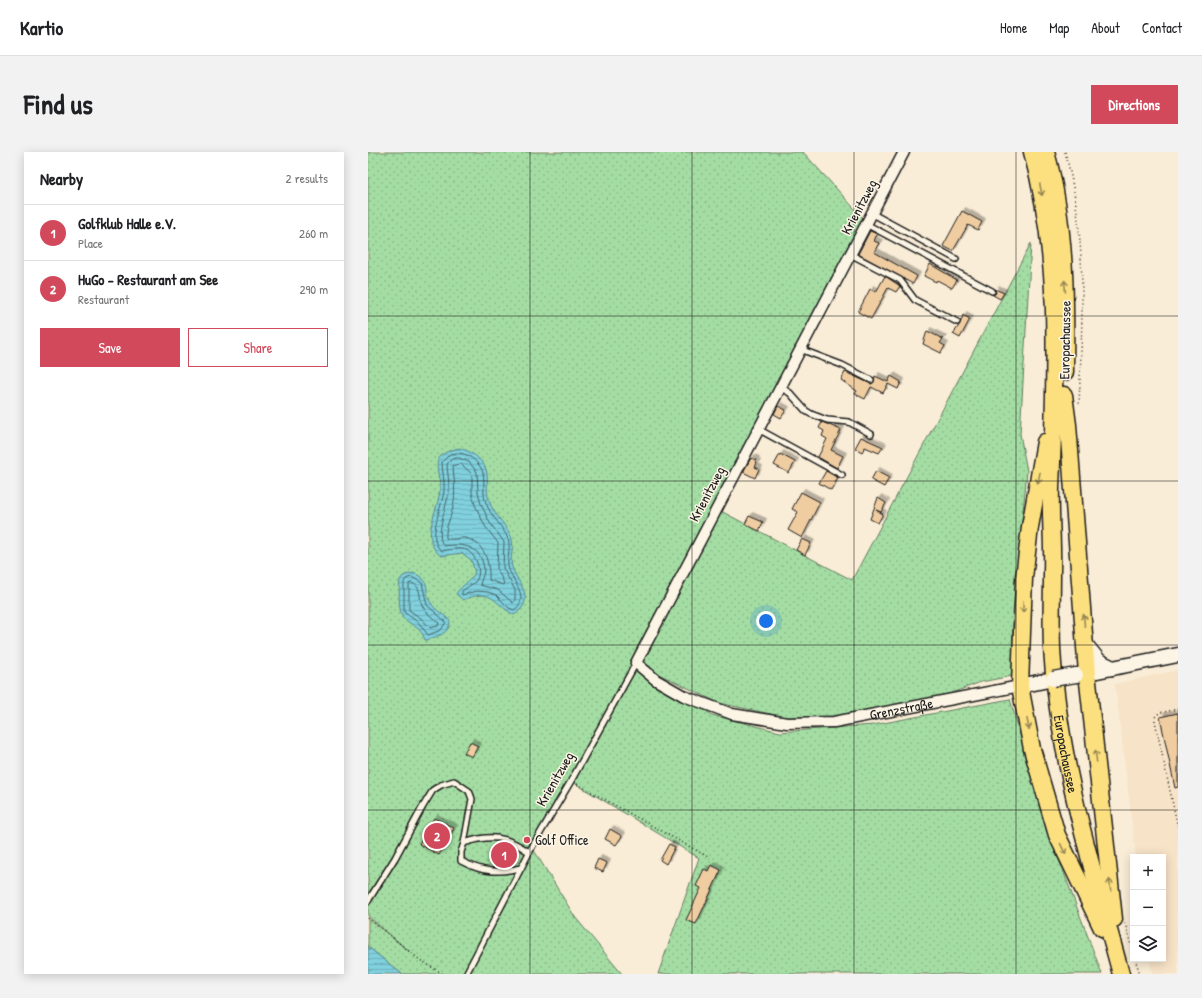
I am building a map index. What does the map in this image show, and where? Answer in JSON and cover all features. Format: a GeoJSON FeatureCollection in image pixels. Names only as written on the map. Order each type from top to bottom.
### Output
{"type":"FeatureCollection","features":[{"type":"Feature","properties":{"kind":"main road","name":"Europachaussee"},"geometry":{"type":"LineString","coordinates":[[1032,152],[1044,205],[1051,256],[1059,397]]}},
{"type":"Feature","properties":{"kind":"main road","name":"Europachaussee"},"geometry":{"type":"LineString","coordinates":[[1046,152],[1056,201],[1063,256],[1066,307],[1059,397],[1058,492],[1053,529],[1052,647],[1061,729],[1071,784],[1081,827],[1121,974]]}},
{"type":"Feature","properties":{"kind":"main road"},"geometry":{"type":"LineString","coordinates":[[1059,397],[1086,646],[1082,674],[1113,909],[1116,952]]}},
{"type":"Feature","properties":{"kind":"main road"},"geometry":{"type":"LineString","coordinates":[[1059,397],[1029,534],[1023,590],[1026,685],[1032,749],[1057,835],[1095,917],[1116,952]]}},
{"type":"Feature","properties":{"kind":"street","name":"Krienitzweg"},"geometry":{"type":"LineString","coordinates":[[636,663],[904,152]]}},
{"type":"Feature","properties":{"kind":"street"},"geometry":{"type":"LineString","coordinates":[[1086,646],[1099,661],[1113,668]]}},
{"type":"Feature","properties":{"kind":"street","name":"Grenzstraße"},"geometry":{"type":"LineString","coordinates":[[636,663],[656,680],[684,696],[732,714],[787,723],[834,722],[1178,655]]}},
{"type":"Feature","properties":{"kind":"lane"},"geometry":{"type":"LineString","coordinates":[[872,213],[956,259]]}},
{"type":"Feature","properties":{"kind":"lane"},"geometry":{"type":"LineString","coordinates":[[866,224],[992,291]]}},
{"type":"Feature","properties":{"kind":"lane"},"geometry":{"type":"LineString","coordinates":[[850,254],[900,280],[915,300],[957,322]]}},
{"type":"Feature","properties":{"kind":"lane"},"geometry":{"type":"LineString","coordinates":[[800,350],[842,365],[871,380]]}},
{"type":"Feature","properties":{"kind":"lane"},"geometry":{"type":"LineString","coordinates":[[780,387],[790,393],[806,412],[827,420],[849,422],[871,434]]}},
{"type":"Feature","properties":{"kind":"lane"},"geometry":{"type":"LineString","coordinates":[[758,429],[842,475]]}},
{"type":"Feature","properties":{"kind":"lane","name":"Krienitzweg"},"geometry":{"type":"LineString","coordinates":[[466,974],[531,849],[571,781],[636,663]]}},
{"type":"Feature","properties":{"kind":"lane"},"geometry":{"type":"LineString","coordinates":[[368,901],[395,858],[433,790],[441,785],[454,781],[469,791],[472,800],[461,852],[461,861],[472,867],[499,872],[522,868]]}},
{"type":"Feature","properties":{"kind":"lane"},"geometry":{"type":"LineString","coordinates":[[464,842],[478,838],[503,838],[531,849]]}},
{"type":"Feature","properties":{"kind":"path"},"geometry":{"type":"LineString","coordinates":[[1065,152],[1073,182],[1083,295],[1078,412]]}},
{"type":"Feature","properties":{"kind":"path"},"geometry":{"type":"LineString","coordinates":[[1178,709],[1159,713],[1155,717],[1178,828]]}},
{"type":"Feature","properties":{"kind":"path"},"geometry":{"type":"LineString","coordinates":[[571,781],[710,858]]}},
{"type":"Feature","properties":{"kind":"path"},"geometry":{"type":"LineString","coordinates":[[368,918],[420,960],[443,974]]}},
{"type":"Feature","properties":{"kind":"path"},"geometry":{"type":"LineString","coordinates":[[1136,962],[1140,974]]}},
{"type":"Feature","properties":{"kind":"shaded area"},"geometry":{"type":"Polygon","coordinates":[[[1178,670],[1178,974],[1153,974],[1150,962],[1166,962],[1166,854],[1136,854],[1115,684],[1178,670]]]}},
{"type":"Feature","properties":{"kind":"green space"},"geometry":{"type":"Polygon","coordinates":[[[368,152],[803,152],[863,218],[585,754],[719,510],[852,580],[1031,243],[1020,434],[1027,471],[1013,612],[1012,676],[981,682],[949,694],[881,709],[837,716],[785,717],[719,703],[638,664],[712,715],[780,732],[873,725],[1010,699],[1044,820],[1102,974],[658,974],[699,858],[571,781],[532,847],[575,917],[622,974],[402,974],[368,947],[368,918],[409,951],[368,916],[368,152]]]}},
{"type":"Feature","properties":{"kind":"water"},"geometry":{"type":"Polygon","coordinates":[[[459,448],[474,455],[485,467],[487,475],[487,492],[491,505],[512,538],[511,563],[524,591],[525,597],[525,603],[514,615],[496,601],[486,596],[480,595],[463,600],[456,594],[475,572],[471,560],[462,553],[441,556],[431,542],[430,534],[440,490],[437,467],[438,460],[444,453],[459,448]]]}},
{"type":"Feature","properties":{"kind":"water"},"geometry":{"type":"Polygon","coordinates":[[[413,573],[423,579],[431,603],[450,621],[448,629],[445,632],[428,640],[425,640],[419,629],[403,618],[400,611],[400,580],[403,576],[413,573]]]}},
{"type":"Feature","properties":{"kind":"water"},"geometry":{"type":"Polygon","coordinates":[[[368,947],[402,974],[368,974],[368,947]]]}},
{"type":"Feature","properties":{"kind":"building"},"geometry":{"type":"Polygon","coordinates":[[[962,211],[982,222],[978,230],[968,225],[953,251],[943,246],[962,211]]]}},
{"type":"Feature","properties":{"kind":"building"},"geometry":{"type":"Polygon","coordinates":[[[870,231],[877,234],[874,241],[879,243],[874,252],[917,276],[913,284],[858,254],[870,231]]]}},
{"type":"Feature","properties":{"kind":"building"},"geometry":{"type":"Polygon","coordinates":[[[930,264],[957,280],[952,288],[937,280],[936,282],[924,276],[930,264]]]}},
{"type":"Feature","properties":{"kind":"building"},"geometry":{"type":"Polygon","coordinates":[[[885,276],[900,286],[896,292],[888,288],[871,319],[858,312],[870,289],[876,292],[885,276]]]}},
{"type":"Feature","properties":{"kind":"building"},"geometry":{"type":"Polygon","coordinates":[[[995,289],[1004,293],[1000,299],[993,295],[996,293],[995,289]]]}},
{"type":"Feature","properties":{"kind":"building"},"geometry":{"type":"Polygon","coordinates":[[[963,315],[970,319],[960,338],[953,334],[960,324],[963,315]]]}},
{"type":"Feature","properties":{"kind":"building"},"geometry":{"type":"Polygon","coordinates":[[[927,331],[943,339],[940,343],[945,346],[941,353],[923,344],[927,331]]]}},
{"type":"Feature","properties":{"kind":"building"},"geometry":{"type":"Polygon","coordinates":[[[845,372],[871,384],[874,382],[875,376],[888,382],[891,376],[901,382],[898,389],[888,384],[883,393],[871,387],[865,399],[855,394],[857,391],[841,380],[845,372]]]}},
{"type":"Feature","properties":{"kind":"building"},"geometry":{"type":"Polygon","coordinates":[[[778,406],[786,410],[781,418],[774,414],[778,406]]]}},
{"type":"Feature","properties":{"kind":"building"},"geometry":{"type":"Polygon","coordinates":[[[822,422],[841,430],[831,450],[843,456],[837,468],[818,457],[827,439],[822,436],[824,431],[819,428],[822,422]]]}},
{"type":"Feature","properties":{"kind":"building"},"geometry":{"type":"Polygon","coordinates":[[[861,437],[883,447],[879,453],[865,447],[862,452],[855,448],[861,437]]]}},
{"type":"Feature","properties":{"kind":"building"},"geometry":{"type":"Polygon","coordinates":[[[780,454],[795,462],[789,473],[774,465],[780,454]]]}},
{"type":"Feature","properties":{"kind":"building"},"geometry":{"type":"Polygon","coordinates":[[[751,458],[756,460],[755,462],[757,463],[755,467],[759,469],[755,478],[743,472],[751,458]]]}},
{"type":"Feature","properties":{"kind":"building"},"geometry":{"type":"Polygon","coordinates":[[[826,471],[838,478],[831,490],[819,483],[826,471]]]}},
{"type":"Feature","properties":{"kind":"building"},"geometry":{"type":"Polygon","coordinates":[[[876,471],[889,478],[884,487],[871,480],[876,471]]]}},
{"type":"Feature","properties":{"kind":"building"},"geometry":{"type":"Polygon","coordinates":[[[801,492],[820,502],[802,538],[788,530],[798,512],[792,509],[801,492]]]}},
{"type":"Feature","properties":{"kind":"building"},"geometry":{"type":"Polygon","coordinates":[[[878,498],[886,503],[881,512],[876,510],[883,514],[878,523],[870,519],[878,498]]]}},
{"type":"Feature","properties":{"kind":"building"},"geometry":{"type":"Polygon","coordinates":[[[749,516],[763,522],[759,531],[745,524],[749,516]]]}},
{"type":"Feature","properties":{"kind":"building"},"geometry":{"type":"Polygon","coordinates":[[[802,539],[811,543],[805,555],[796,550],[802,539]]]}},
{"type":"Feature","properties":{"kind":"building"},"geometry":{"type":"Polygon","coordinates":[[[1178,713],[1178,787],[1175,788],[1160,717],[1178,713]]]}},
{"type":"Feature","properties":{"kind":"building"},"geometry":{"type":"Polygon","coordinates":[[[470,742],[478,746],[472,757],[464,753],[470,742]]]}},
{"type":"Feature","properties":{"kind":"building"},"geometry":{"type":"Polygon","coordinates":[[[434,818],[454,828],[439,855],[419,844],[434,818]]]}},
{"type":"Feature","properties":{"kind":"building"},"geometry":{"type":"Polygon","coordinates":[[[610,829],[622,836],[616,845],[605,839],[610,829]]]}},
{"type":"Feature","properties":{"kind":"building"},"geometry":{"type":"Polygon","coordinates":[[[669,844],[675,847],[666,864],[660,860],[669,844]]]}},
{"type":"Feature","properties":{"kind":"building"},"geometry":{"type":"Polygon","coordinates":[[[511,846],[513,861],[497,864],[494,848],[511,846]]]}},
{"type":"Feature","properties":{"kind":"building"},"geometry":{"type":"Polygon","coordinates":[[[598,859],[607,863],[603,872],[594,868],[598,859]]]}},
{"type":"Feature","properties":{"kind":"building"},"geometry":{"type":"Polygon","coordinates":[[[711,865],[721,870],[696,924],[686,920],[701,888],[696,886],[704,869],[708,871],[711,865]]]}},
{"type":"Feature","properties":{"kind":"place","name":"HuGo - Restaurant am See"},"geometry":{"type":"Point","coordinates":[437,836]}},
{"type":"Feature","properties":{"kind":"place","name":"Golf Office"},"geometry":{"type":"Point","coordinates":[527,840]}},
{"type":"Feature","properties":{"kind":"place","name":"Golfklub Halle e.V."},"geometry":{"type":"Point","coordinates":[504,855]}}]}
